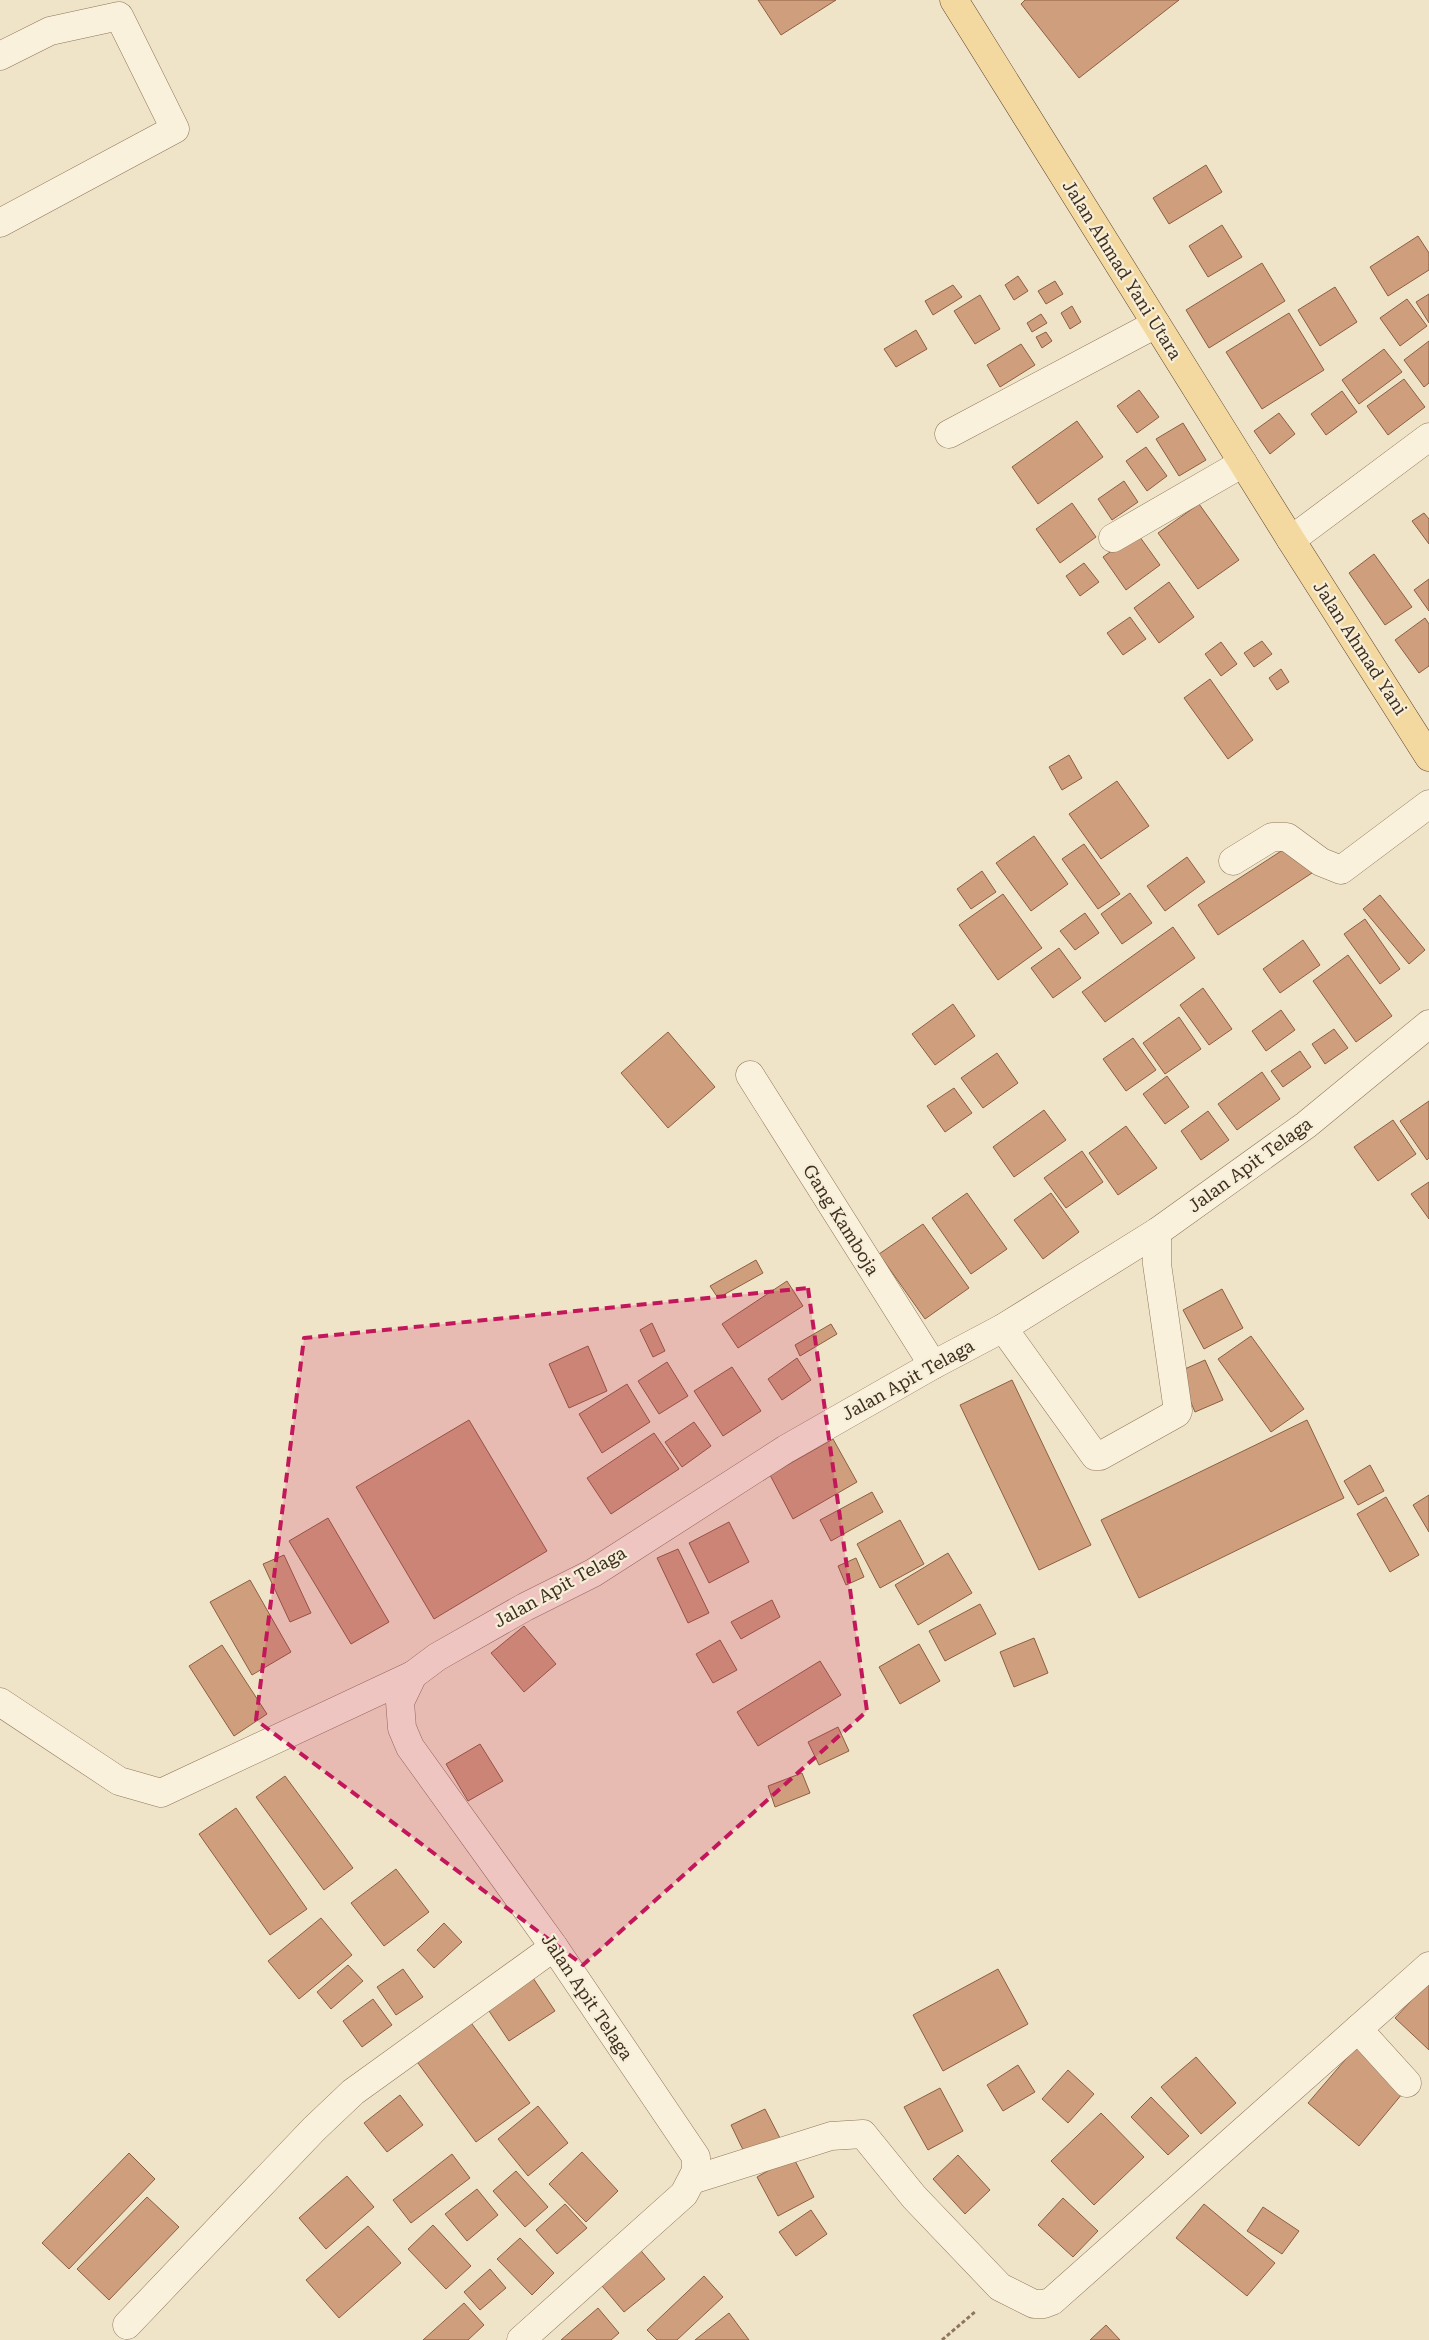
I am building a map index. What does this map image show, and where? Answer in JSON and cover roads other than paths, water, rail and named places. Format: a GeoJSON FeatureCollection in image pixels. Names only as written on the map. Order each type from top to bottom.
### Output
{"type":"FeatureCollection","features":[{"type":"Feature","properties":{"kind":"main road","name":"Jalan Ahmad Yani Utara"},"geometry":{"type":"LineString","coordinates":[[954,0],[1291,540]]}},
{"type":"Feature","properties":{"kind":"main road","name":"Jalan Ahmad Yani"},"geometry":{"type":"LineString","coordinates":[[1291,540],[1429,757]]}},
{"type":"Feature","properties":{"kind":"street"},"geometry":{"type":"LineString","coordinates":[[0,56],[50,31],[119,16],[175,129],[0,223]]}},
{"type":"Feature","properties":{"kind":"street"},"geometry":{"type":"LineString","coordinates":[[950,434],[1156,324]]}},
{"type":"Feature","properties":{"kind":"street"},"geometry":{"type":"LineString","coordinates":[[1291,540],[1429,437]]}},
{"type":"Feature","properties":{"kind":"street"},"geometry":{"type":"LineString","coordinates":[[1113,538],[1243,463]]}},
{"type":"Feature","properties":{"kind":"street"},"geometry":{"type":"LineString","coordinates":[[1233,861],[1272,837],[1287,837],[1321,862],[1341,870],[1429,804]]}},
{"type":"Feature","properties":{"kind":"street","name":"Jalan Apit Telaga"},"geometry":{"type":"LineString","coordinates":[[521,2340],[676,2203],[684,2194],[696,2171],[696,2157],[554,1947],[410,1747],[402,1728],[400,1702],[413,1675],[437,1657],[525,1607],[593,1573],[786,1449],[1003,1328],[1157,1232],[1306,1125],[1429,1024]]}},
{"type":"Feature","properties":{"kind":"street","name":"Gang Kamboja"},"geometry":{"type":"LineString","coordinates":[[750,1075],[932,1366]]}},
{"type":"Feature","properties":{"kind":"street"},"geometry":{"type":"LineString","coordinates":[[1003,1328],[1095,1456],[1100,1456],[1177,1412],[1157,1264],[1157,1232]]}},
{"type":"Feature","properties":{"kind":"street"},"geometry":{"type":"LineString","coordinates":[[0,1702],[119,1781],[161,1793],[413,1675]]}},
{"type":"Feature","properties":{"kind":"street"},"geometry":{"type":"LineString","coordinates":[[127,2325],[314,2129],[353,2092],[554,1947]]}},
{"type":"Feature","properties":{"kind":"street"},"geometry":{"type":"LineString","coordinates":[[692,2180],[831,2136],[863,2134],[914,2197],[1000,2287],[1034,2304],[1044,2304],[1052,2301],[1429,1966]]}},
{"type":"Feature","properties":{"kind":"street"},"geometry":{"type":"LineString","coordinates":[[1358,2029],[1407,2083]]}}]}
